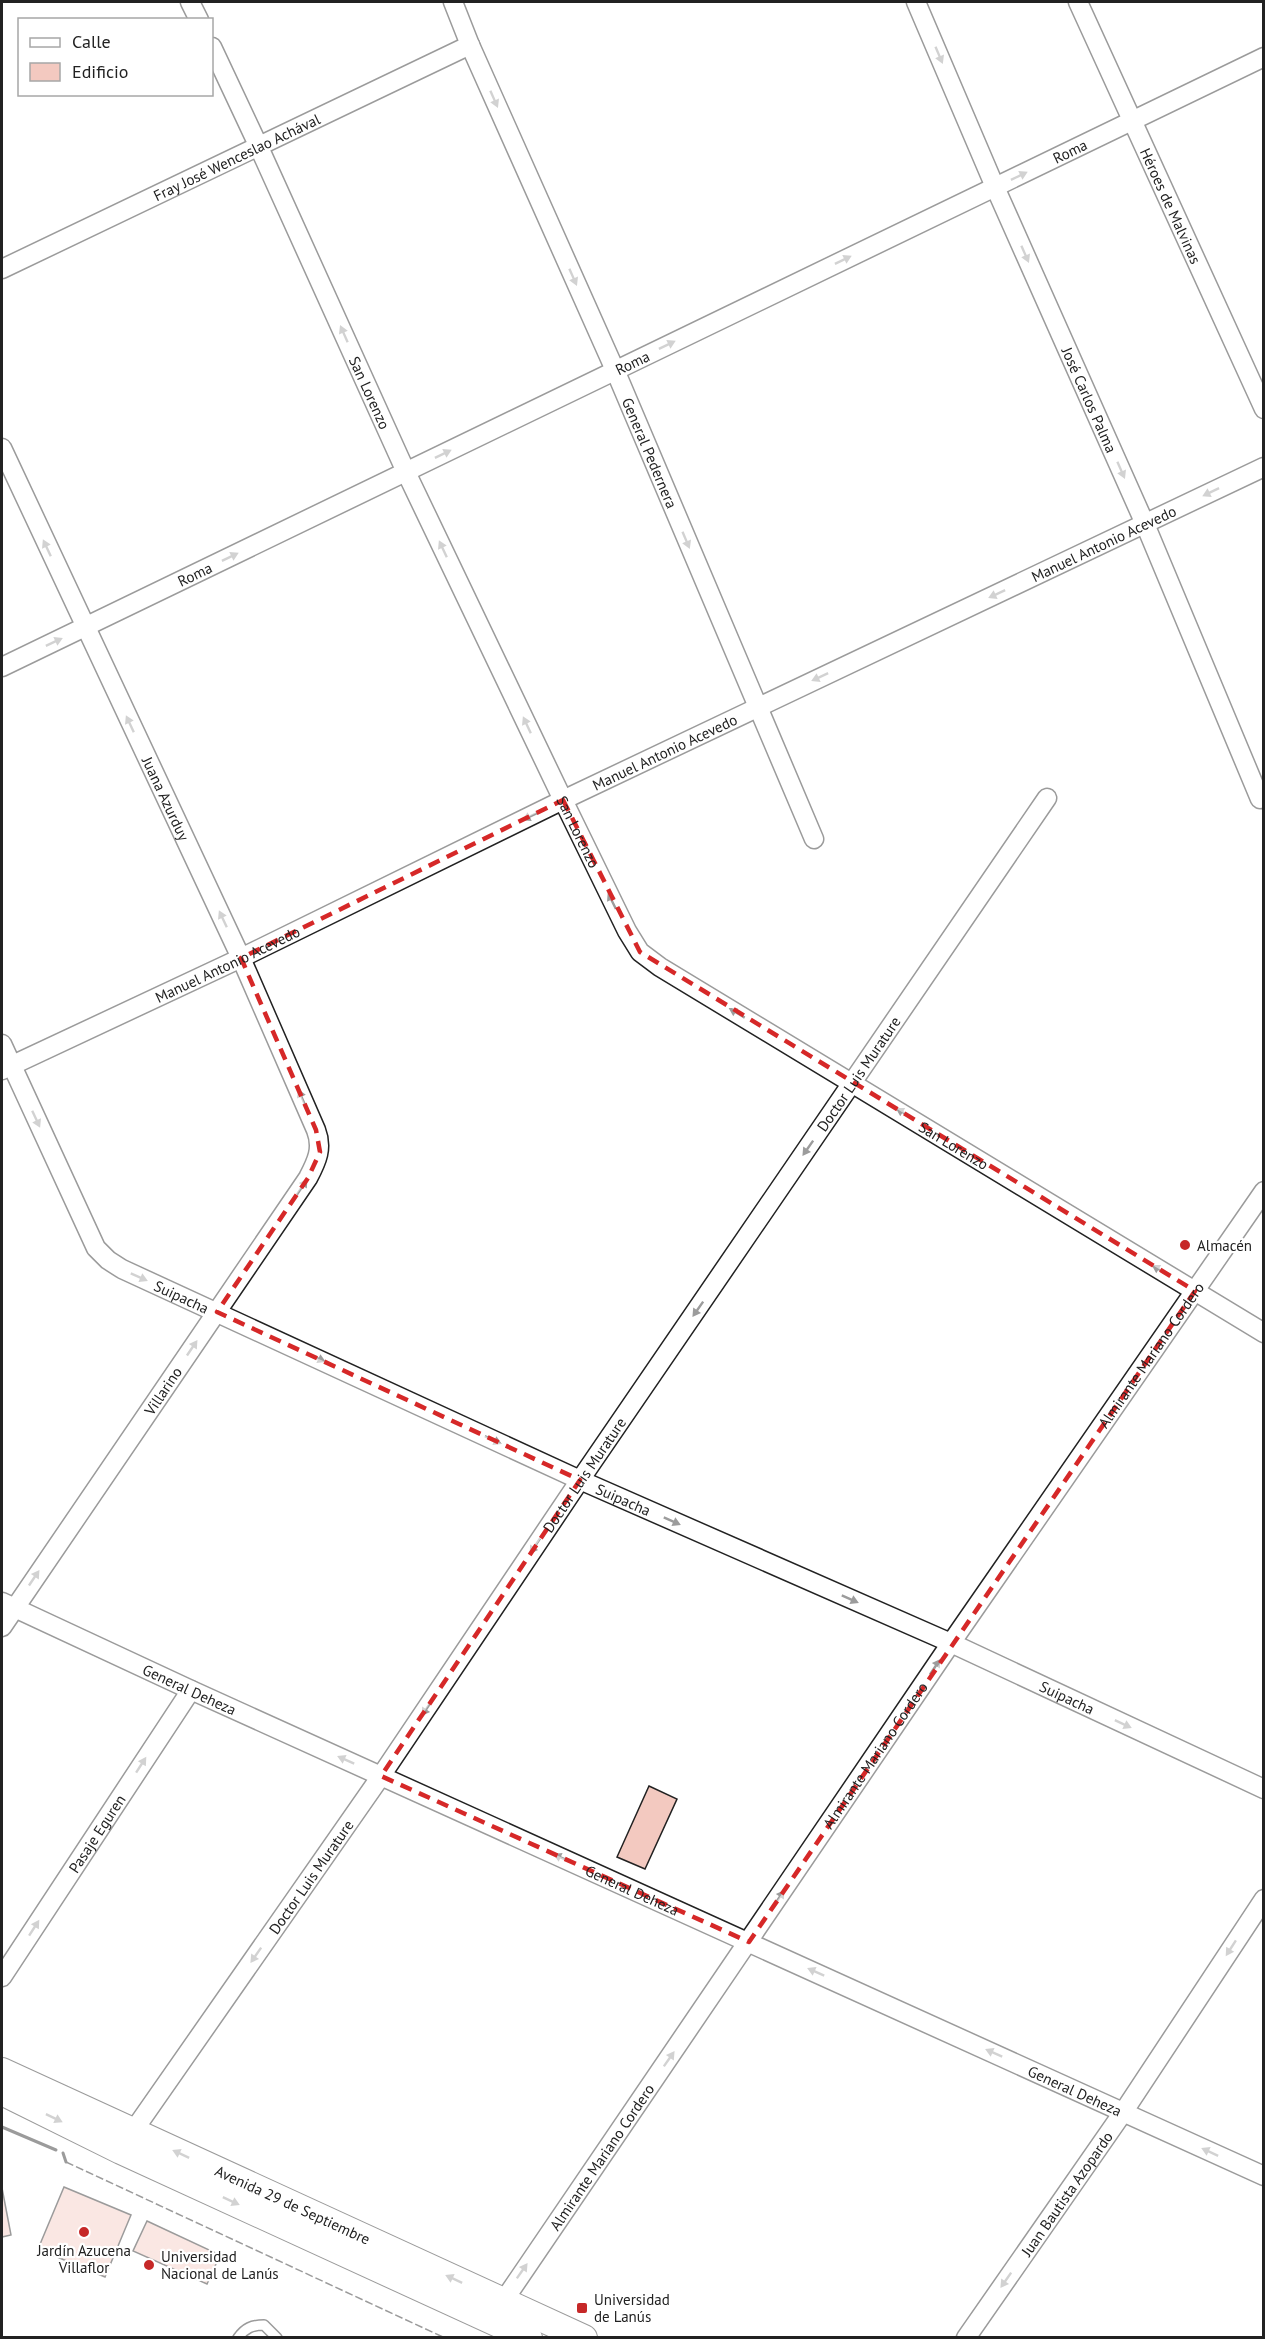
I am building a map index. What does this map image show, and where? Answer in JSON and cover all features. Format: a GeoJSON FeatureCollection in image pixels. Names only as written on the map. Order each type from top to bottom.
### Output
{"type":"FeatureCollection","features":[{"type":"Feature","properties":{"kind":"main road","name":"Avenida 29 de Septiembre"},"geometry":{"type":"LineString","coordinates":[[2,2071],[126,2141]]}},
{"type":"Feature","properties":{"kind":"main road","name":"Avenida 29 de Septiembre"},"geometry":{"type":"LineString","coordinates":[[2,2092],[126,2141],[497,2311],[584,2337]]}},
{"type":"Feature","properties":{"kind":"main road","name":"Avenida 29 de Septiembre"},"geometry":{"type":"LineString","coordinates":[[497,2311],[529,2337]]}},
{"type":"Feature","properties":{"kind":"street"},"geometry":{"type":"LineString","coordinates":[[190,2],[198,18]]}},
{"type":"Feature","properties":{"kind":"street","name":"General Pedernera"},"geometry":{"type":"LineString","coordinates":[[453,2],[615,370],[814,839]]}},
{"type":"Feature","properties":{"kind":"street","name":"José Carlos Palma"},"geometry":{"type":"LineString","coordinates":[[916,2],[995,187],[1145,524],[1260,800]]}},
{"type":"Feature","properties":{"kind":"street","name":"Héroes de Malvinas"},"geometry":{"type":"LineString","coordinates":[[1078,2],[1263,410]]}},
{"type":"Feature","properties":{"kind":"street","name":"Fray José Wenceslao Achával"},"geometry":{"type":"LineString","coordinates":[[2,269],[470,45]]}},
{"type":"Feature","properties":{"kind":"street","name":"San Lorenzo"},"geometry":{"type":"LineString","coordinates":[[213,49],[406,472],[563,800],[627,931],[640,952],[660,967],[1263,1333]]}},
{"type":"Feature","properties":{"kind":"street","name":"Roma"},"geometry":{"type":"LineString","coordinates":[[2,667],[1263,57]]}},
{"type":"Feature","properties":{"kind":"street","name":"Juana Azurduy"},"geometry":{"type":"LineString","coordinates":[[2,448],[241,958],[320,1139],[320,1152]]}},
{"type":"Feature","properties":{"kind":"street","name":"Manuel Antonio Acevedo"},"geometry":{"type":"LineString","coordinates":[[6,1068],[241,958],[563,800],[1263,467]]}},
{"type":"Feature","properties":{"kind":"street","name":"Doctor Luis Murature"},"geometry":{"type":"LineString","coordinates":[[126,2141],[381,1776],[580,1480],[1047,798]]}},
{"type":"Feature","properties":{"kind":"street","name":"Suipacha"},"geometry":{"type":"LineString","coordinates":[[2,1044],[6,1068],[96,1248],[122,1269],[580,1480],[951,1643],[1263,1789]]}},
{"type":"Feature","properties":{"kind":"street","name":"Villarino"},"geometry":{"type":"LineString","coordinates":[[2,1627],[8,1605],[217,1312],[308,1178],[320,1152]]}},
{"type":"Feature","properties":{"kind":"street","name":"Almirante Mariano Cordero"},"geometry":{"type":"LineString","coordinates":[[497,2311],[951,1643],[1263,1191]]}},
{"type":"Feature","properties":{"kind":"street","name":"General Deheza"},"geometry":{"type":"LineString","coordinates":[[8,1605],[1263,2176]]}},
{"type":"Feature","properties":{"kind":"street","name":"Pasaje Eguren"},"geometry":{"type":"LineString","coordinates":[[2,1977],[191,1690]]}},
{"type":"Feature","properties":{"kind":"street","name":"Juan Bautista Azopardo"},"geometry":{"type":"LineString","coordinates":[[966,2337],[1124,2111],[1263,1899]]}},
{"type":"Feature","properties":{"kind":"lane"},"geometry":{"type":"LineString","coordinates":[[238,2337],[243,2331],[256,2325],[264,2325],[277,2337]]}},
{"type":"Feature","properties":{"kind":"highlighted area"},"geometry":{"type":"Polygon","coordinates":[[[563,800],[640,952],[1195,1291],[749,1942],[381,1776],[580,1480],[217,1312],[308,1178],[320,1152],[316,1130],[241,958],[563,800]]]}},
{"type":"Feature","properties":{"kind":"building"},"geometry":{"type":"Polygon","coordinates":[[[649,1786],[677,1799],[645,1869],[617,1857],[649,1786]]]}},
{"type":"Feature","properties":{"kind":"building","name":"Jardín Azucena Villaflor"},"geometry":{"type":"Polygon","coordinates":[[[64,2187],[131,2215],[105,2277],[38,2249],[64,2187]]]}},
{"type":"Feature","properties":{"kind":"building"},"geometry":{"type":"Polygon","coordinates":[[[2,2188],[11,2235],[2,2237],[2,2188]]]}},
{"type":"Feature","properties":{"kind":"building"},"geometry":{"type":"Polygon","coordinates":[[[147,2221],[220,2255],[207,2284],[133,2251],[147,2221]]]}},
{"type":"Feature","properties":{"kind":"fence"},"geometry":{"type":"LineString","coordinates":[[66,2162],[445,2338]]}},
{"type":"Feature","properties":{"kind":"wall"},"geometry":{"type":"LineString","coordinates":[[2,2127],[56,2150]]}},
{"type":"Feature","properties":{"kind":"wall"},"geometry":{"type":"LineString","coordinates":[[63,2153],[66,2162]]}},
{"type":"Feature","properties":{"kind":"place","name":"Almacén"},"geometry":{"type":"Point","coordinates":[1185,1245]}},
{"type":"Feature","properties":{"kind":"place","name":"Jardín Azucena Villaflor"},"geometry":{"type":"Point","coordinates":[84,2232]}},
{"type":"Feature","properties":{"kind":"place","name":"Universidad Nacional de Lanús"},"geometry":{"type":"Point","coordinates":[149,2265]}},
{"type":"Feature","properties":{"kind":"place","name":"Universidad de Lanús"},"geometry":{"type":"Point","coordinates":[582,2308]}}]}
